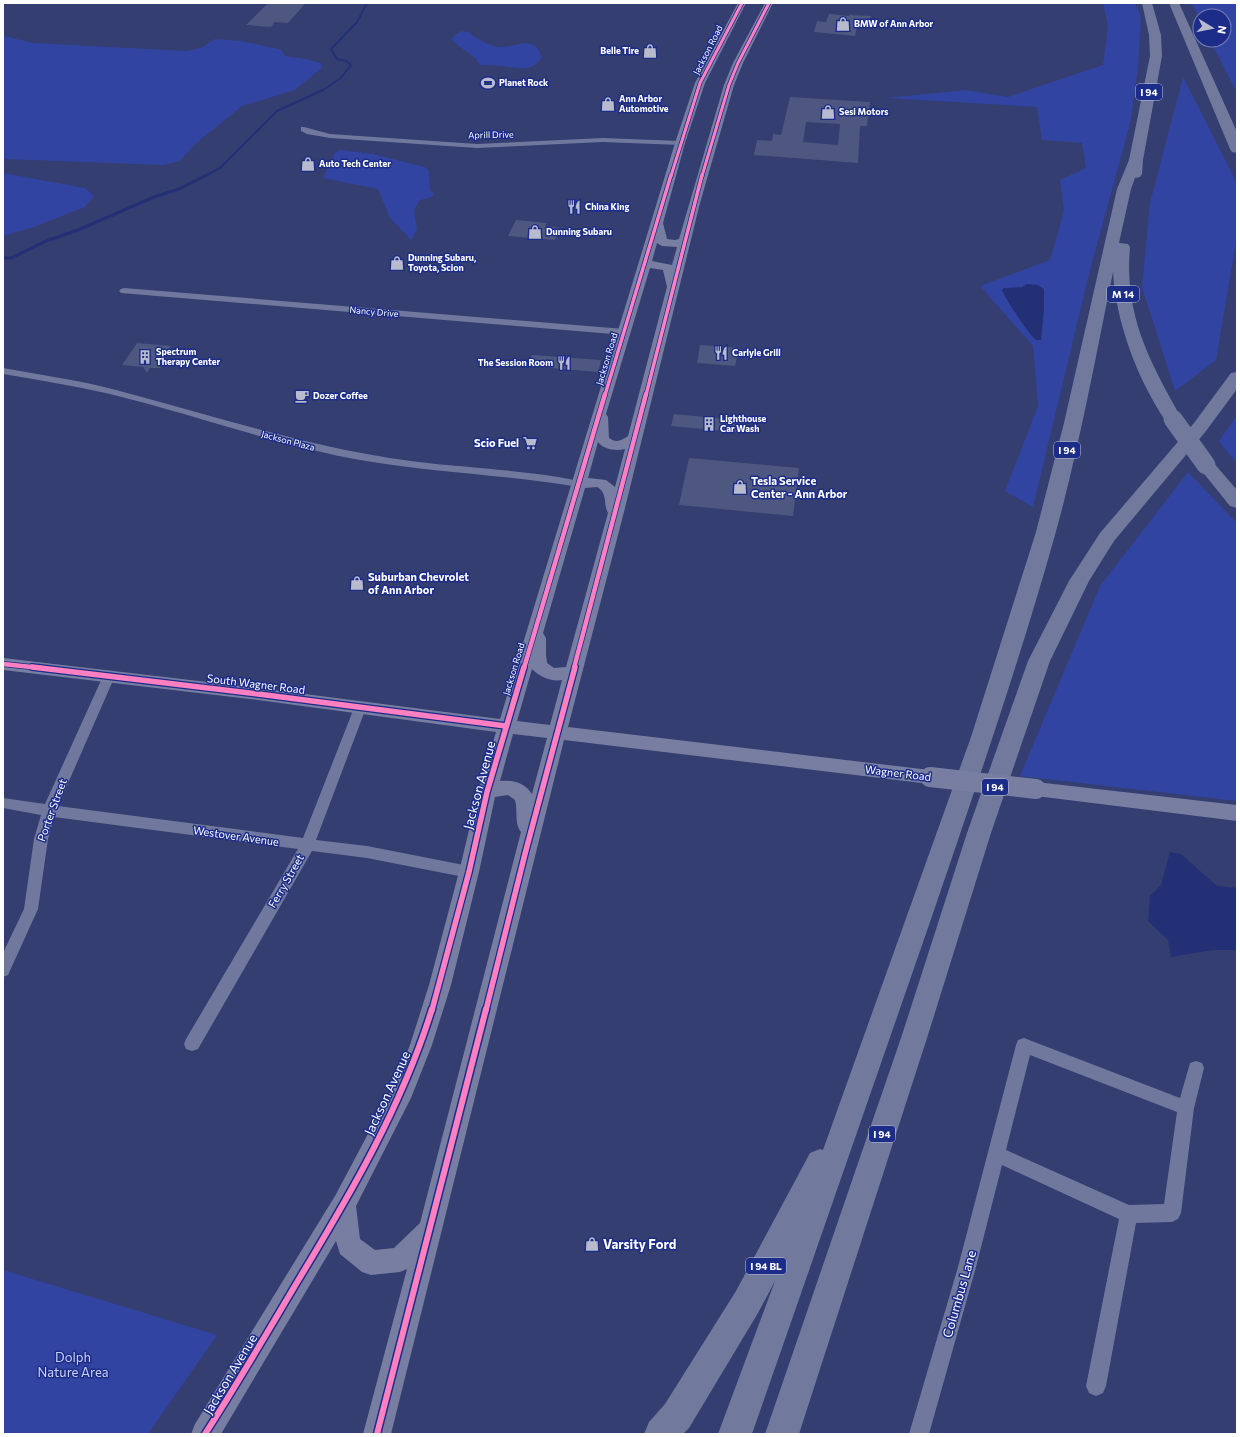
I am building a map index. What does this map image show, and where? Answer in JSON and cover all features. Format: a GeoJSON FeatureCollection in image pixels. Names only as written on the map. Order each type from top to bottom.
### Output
{"type":"FeatureCollection","features":[{"type":"Feature","properties":{"kind":"highway","name":"I 94"},"geometry":{"type":"LineString","coordinates":[[735,1434],[858,1091],[982,736],[1046,532],[1073,423],[1124,189],[1136,160],[1156,56],[1155,36],[1147,3]]}},
{"type":"Feature","properties":{"kind":"highway"},"geometry":{"type":"LineString","coordinates":[[1174,3],[1237,150]]}},
{"type":"Feature","properties":{"kind":"highway"},"geometry":{"type":"LineString","coordinates":[[1228,126],[1237,139]]}},
{"type":"Feature","properties":{"kind":"highway","name":"M 14"},"geometry":{"type":"LineString","coordinates":[[1136,160],[1134,190],[1122,250],[1121,270],[1123,296],[1129,322],[1137,347],[1151,381],[1173,419],[1206,465],[1237,502]]}},
{"type":"Feature","properties":{"kind":"highway","name":"I 94"},"geometry":{"type":"LineString","coordinates":[[782,1434],[907,1058],[979,833],[1039,661],[1058,619],[1079,581],[1108,537],[1200,427],[1237,377]]}},
{"type":"Feature","properties":{"kind":"highway","name":"I 94 BL"},"geometry":{"type":"LineString","coordinates":[[661,1434],[677,1416],[747,1302],[858,1091]]}},
{"type":"Feature","properties":{"kind":"main road","name":"Jackson Road"},"geometry":{"type":"LineString","coordinates":[[506,726],[680,143],[707,70],[742,3]]}},
{"type":"Feature","properties":{"kind":"main road"},"geometry":{"type":"LineString","coordinates":[[377,1434],[526,850],[614,521],[685,241],[729,85],[751,36],[769,3]]}},
{"type":"Feature","properties":{"kind":"main road"},"geometry":{"type":"LineString","coordinates":[[728,28],[730,34],[733,36],[744,38],[751,36]]}},
{"type":"Feature","properties":{"kind":"main road"},"geometry":{"type":"LineString","coordinates":[[707,70],[723,66],[730,69],[729,85]]}},
{"type":"Feature","properties":{"kind":"main road"},"geometry":{"type":"LineString","coordinates":[[657,223],[659,236],[662,242],[674,244],[685,241]]}},
{"type":"Feature","properties":{"kind":"main road"},"geometry":{"type":"LineString","coordinates":[[645,264],[669,268],[673,287]]}},
{"type":"Feature","properties":{"kind":"main road"},"geometry":{"type":"LineString","coordinates":[[600,410],[602,438],[605,442],[619,446],[626,445],[635,438]]}},
{"type":"Feature","properties":{"kind":"main road"},"geometry":{"type":"LineString","coordinates":[[579,484],[594,482],[611,489],[614,499],[614,521]]}},
{"type":"Feature","properties":{"kind":"main road"},"geometry":{"type":"LineString","coordinates":[[539,615],[537,654],[539,666],[546,673],[554,674],[564,675],[575,670]]}},
{"type":"Feature","properties":{"kind":"main road","name":"South Wagner Road"},"geometry":{"type":"LineString","coordinates":[[3,664],[258,694],[558,732]]}},
{"type":"Feature","properties":{"kind":"main road","name":"Jackson Avenue"},"geometry":{"type":"LineString","coordinates":[[206,1434],[344,1205],[403,1090],[421,1045],[440,985],[469,872],[487,792],[506,726]]}},
{"type":"Feature","properties":{"kind":"main road","name":"Wagner Road"},"geometry":{"type":"LineString","coordinates":[[558,732],[1237,813]]}},
{"type":"Feature","properties":{"kind":"main road"},"geometry":{"type":"LineString","coordinates":[[487,792],[499,788],[510,788],[519,791],[525,798],[528,808],[526,850]]}},
{"type":"Feature","properties":{"kind":"main road"},"geometry":{"type":"LineString","coordinates":[[344,1205],[350,1246],[371,1263],[400,1260],[430,1230]]}},
{"type":"Feature","properties":{"kind":"street","name":"Aprill Drive"},"geometry":{"type":"LineString","coordinates":[[304,129],[310,132],[330,136],[477,146],[604,140],[680,143]]}},
{"type":"Feature","properties":{"kind":"street","name":"Nancy Drive"},"geometry":{"type":"LineString","coordinates":[[124,291],[624,332]]}},
{"type":"Feature","properties":{"kind":"street","name":"Jackson Plaza"},"geometry":{"type":"LineString","coordinates":[[3,371],[53,379],[112,392],[289,442],[366,458],[417,465],[546,478],[579,484]]}},
{"type":"Feature","properties":{"kind":"street","name":"Porter Street"},"geometry":{"type":"LineString","coordinates":[[3,970],[31,909],[40,839],[49,811],[108,676]]}},
{"type":"Feature","properties":{"kind":"street","name":"Ferry Street"},"geometry":{"type":"LineString","coordinates":[[192,1044],[307,846],[360,708]]}},
{"type":"Feature","properties":{"kind":"street","name":"Westover Avenue"},"geometry":{"type":"LineString","coordinates":[[3,803],[49,811],[307,846],[367,852],[469,872]]}},
{"type":"Feature","properties":{"kind":"street","name":"Columbus Lane"},"geometry":{"type":"LineString","coordinates":[[920,1434],[967,1267],[1024,1045],[1186,1108]]}},
{"type":"Feature","properties":{"kind":"street"},"geometry":{"type":"LineString","coordinates":[[996,1154],[1129,1214],[1172,1213],[1186,1108],[1196,1068]]}},
{"type":"Feature","properties":{"kind":"street"},"geometry":{"type":"LineString","coordinates":[[1096,1386],[1129,1214]]}},
{"type":"Feature","properties":{"kind":"green space"},"geometry":{"type":"Polygon","coordinates":[[[1103,3],[1135,3],[1141,17],[1138,68],[1130,124],[1090,270],[1033,507],[1005,491],[1038,406],[1033,346],[980,286],[1050,260],[1064,211],[1060,180],[1086,168],[1082,143],[1042,140],[1037,107],[886,98],[966,90],[1008,97],[1103,65],[1108,26],[1103,3]]]}},
{"type":"Feature","properties":{"kind":"green space"},"geometry":{"type":"Polygon","coordinates":[[[1192,3],[1237,3],[1237,93],[1214,48],[1232,48],[1232,8],[1194,8],[1192,3]]]}},
{"type":"Feature","properties":{"kind":"green space"},"geometry":{"type":"Polygon","coordinates":[[[462,31],[469,32],[471,35],[486,43],[499,47],[526,43],[531,44],[539,50],[542,57],[534,65],[525,68],[480,65],[475,58],[451,40],[455,35],[462,31]]]}},
{"type":"Feature","properties":{"kind":"green space"},"geometry":{"type":"Polygon","coordinates":[[[3,36],[34,43],[186,51],[201,48],[215,39],[241,41],[282,50],[285,56],[321,63],[322,68],[295,90],[242,106],[194,145],[180,161],[163,165],[3,160],[3,36]]]}},
{"type":"Feature","properties":{"kind":"green space"},"geometry":{"type":"Polygon","coordinates":[[[1183,77],[1237,183],[1237,236],[1216,360],[1175,391],[1142,287],[1150,203],[1183,77]]]}},
{"type":"Feature","properties":{"kind":"green space"},"geometry":{"type":"Polygon","coordinates":[[[340,150],[373,154],[425,167],[429,172],[430,190],[434,194],[430,198],[420,200],[414,210],[417,230],[411,240],[390,218],[378,189],[323,178],[335,153],[340,150]]]}},
{"type":"Feature","properties":{"kind":"green space"},"geometry":{"type":"Polygon","coordinates":[[[3,173],[85,188],[94,196],[85,207],[31,228],[3,236],[3,173]]]}},
{"type":"Feature","properties":{"kind":"green space"},"geometry":{"type":"Polygon","coordinates":[[[1237,415],[1237,464],[1219,441],[1237,415]]]}},
{"type":"Feature","properties":{"kind":"green space"},"geometry":{"type":"Polygon","coordinates":[[[1188,472],[1237,523],[1237,801],[1020,776],[1100,586],[1188,472]]]}},
{"type":"Feature","properties":{"kind":"green space","name":"Dolph Nature Area"},"geometry":{"type":"Polygon","coordinates":[[[3,1270],[217,1335],[148,1434],[3,1434],[3,1270]]]}},
{"type":"Feature","properties":{"kind":"shaded area"},"geometry":{"type":"Polygon","coordinates":[[[1027,284],[1038,285],[1044,289],[1041,340],[1036,340],[1028,331],[1002,290],[1004,288],[1022,287],[1027,284]]]}},
{"type":"Feature","properties":{"kind":"shaded area"},"geometry":{"type":"Polygon","coordinates":[[[1170,852],[1181,854],[1217,886],[1237,888],[1237,950],[1213,950],[1171,957],[1168,940],[1148,921],[1150,896],[1161,885],[1170,852]]]}},
{"type":"Feature","properties":{"kind":"building"},"geometry":{"type":"Polygon","coordinates":[[[268,3],[306,3],[288,23],[275,22],[271,27],[246,25],[268,3]]]}},
{"type":"Feature","properties":{"kind":"building","name":"BMW of Ann Arbor"},"geometry":{"type":"Polygon","coordinates":[[[829,14],[871,16],[868,28],[857,27],[855,36],[814,32],[817,21],[826,22],[829,14]]]}},
{"type":"Feature","properties":{"kind":"building"},"geometry":{"type":"Polygon","coordinates":[[[790,97],[870,102],[867,126],[860,126],[858,163],[754,155],[757,140],[772,141],[773,134],[781,135],[790,97]],[[806,122],[803,142],[838,145],[840,124],[806,122]]]}},
{"type":"Feature","properties":{"kind":"building","name":"Dunning Subaru"},"geometry":{"type":"Polygon","coordinates":[[[516,220],[547,223],[545,226],[561,228],[555,240],[508,236],[516,220]]]}},
{"type":"Feature","properties":{"kind":"building","name":"Spectrum Therapy Center"},"geometry":{"type":"Polygon","coordinates":[[[137,343],[171,346],[159,362],[161,368],[150,368],[147,373],[143,367],[122,365],[137,343]]]}},
{"type":"Feature","properties":{"kind":"building","name":"Carlyle Grill"},"geometry":{"type":"Polygon","coordinates":[[[700,345],[739,348],[735,366],[697,363],[700,345]]]}},
{"type":"Feature","properties":{"kind":"building","name":"The Session Room"},"geometry":{"type":"Polygon","coordinates":[[[532,355],[601,360],[598,372],[528,366],[532,355]]]}},
{"type":"Feature","properties":{"kind":"building","name":"Lighthouse Car Wash"},"geometry":{"type":"Polygon","coordinates":[[[674,414],[746,421],[744,433],[671,426],[674,414]]]}},
{"type":"Feature","properties":{"kind":"building","name":"Tesla Service Center - Ann Arbor"},"geometry":{"type":"Polygon","coordinates":[[[689,458],[799,468],[793,516],[679,505],[689,458]]]}},
{"type":"Feature","properties":{"kind":"waterway"},"geometry":{"type":"LineString","coordinates":[[205,176],[220,168],[277,111],[323,90],[341,78],[351,65],[346,61],[337,59],[331,49],[357,22],[367,3]]}},
{"type":"Feature","properties":{"kind":"waterway"},"geometry":{"type":"LineString","coordinates":[[3,258],[11,258],[46,241],[78,230],[154,197],[179,189],[205,176]]}},
{"type":"Feature","properties":{"kind":"cycle path"},"geometry":{"type":"LineString","coordinates":[[205,1434],[344,1205],[403,1090],[421,1045],[440,985],[469,872],[487,792],[680,143],[700,83],[742,3]]}},
{"type":"Feature","properties":{"kind":"cycle path"},"geometry":{"type":"LineString","coordinates":[[377,1434],[448,1162],[526,850],[616,512],[694,203],[729,85],[738,63],[769,3]]}},
{"type":"Feature","properties":{"kind":"cycle path"},"geometry":{"type":"LineString","coordinates":[[3,664],[258,694],[506,726]]}},
{"type":"Feature","properties":{"kind":"place","name":"BMW of Ann Arbor"},"geometry":{"type":"Point","coordinates":[843,24]}},
{"type":"Feature","properties":{"kind":"place","name":"Belle Tire"},"geometry":{"type":"Point","coordinates":[650,51]}},
{"type":"Feature","properties":{"kind":"place","name":"Planet Rock"},"geometry":{"type":"Point","coordinates":[488,83]}},
{"type":"Feature","properties":{"kind":"place","name":"Ann Arbor Automotive"},"geometry":{"type":"Point","coordinates":[608,104]}},
{"type":"Feature","properties":{"kind":"place","name":"Sesi Motors"},"geometry":{"type":"Point","coordinates":[828,112]}},
{"type":"Feature","properties":{"kind":"place","name":"Auto Tech Center"},"geometry":{"type":"Point","coordinates":[308,164]}},
{"type":"Feature","properties":{"kind":"place","name":"China King"},"geometry":{"type":"Point","coordinates":[574,207]}},
{"type":"Feature","properties":{"kind":"place","name":"Dunning Subaru"},"geometry":{"type":"Point","coordinates":[535,232]}},
{"type":"Feature","properties":{"kind":"place","name":"Dunning Subaru, Toyota, Scion"},"geometry":{"type":"Point","coordinates":[397,263]}},
{"type":"Feature","properties":{"kind":"place","name":"Carlyle Grill"},"geometry":{"type":"Point","coordinates":[721,353]}},
{"type":"Feature","properties":{"kind":"place","name":"Spectrum Therapy Center"},"geometry":{"type":"Point","coordinates":[145,357]}},
{"type":"Feature","properties":{"kind":"place","name":"The Session Room"},"geometry":{"type":"Point","coordinates":[564,363]}},
{"type":"Feature","properties":{"kind":"place","name":"Dozer Coffee"},"geometry":{"type":"Point","coordinates":[302,396]}},
{"type":"Feature","properties":{"kind":"place","name":"Lighthouse Car Wash"},"geometry":{"type":"Point","coordinates":[709,424]}},
{"type":"Feature","properties":{"kind":"place","name":"Scio Fuel"},"geometry":{"type":"Point","coordinates":[530,443]}},
{"type":"Feature","properties":{"kind":"place","name":"Tesla Service Center - Ann Arbor"},"geometry":{"type":"Point","coordinates":[740,487]}},
{"type":"Feature","properties":{"kind":"place","name":"Suburban Chevrolet of Ann Arbor"},"geometry":{"type":"Point","coordinates":[357,583]}},
{"type":"Feature","properties":{"kind":"place","name":"Varsity Ford"},"geometry":{"type":"Point","coordinates":[592,1244]}}]}
